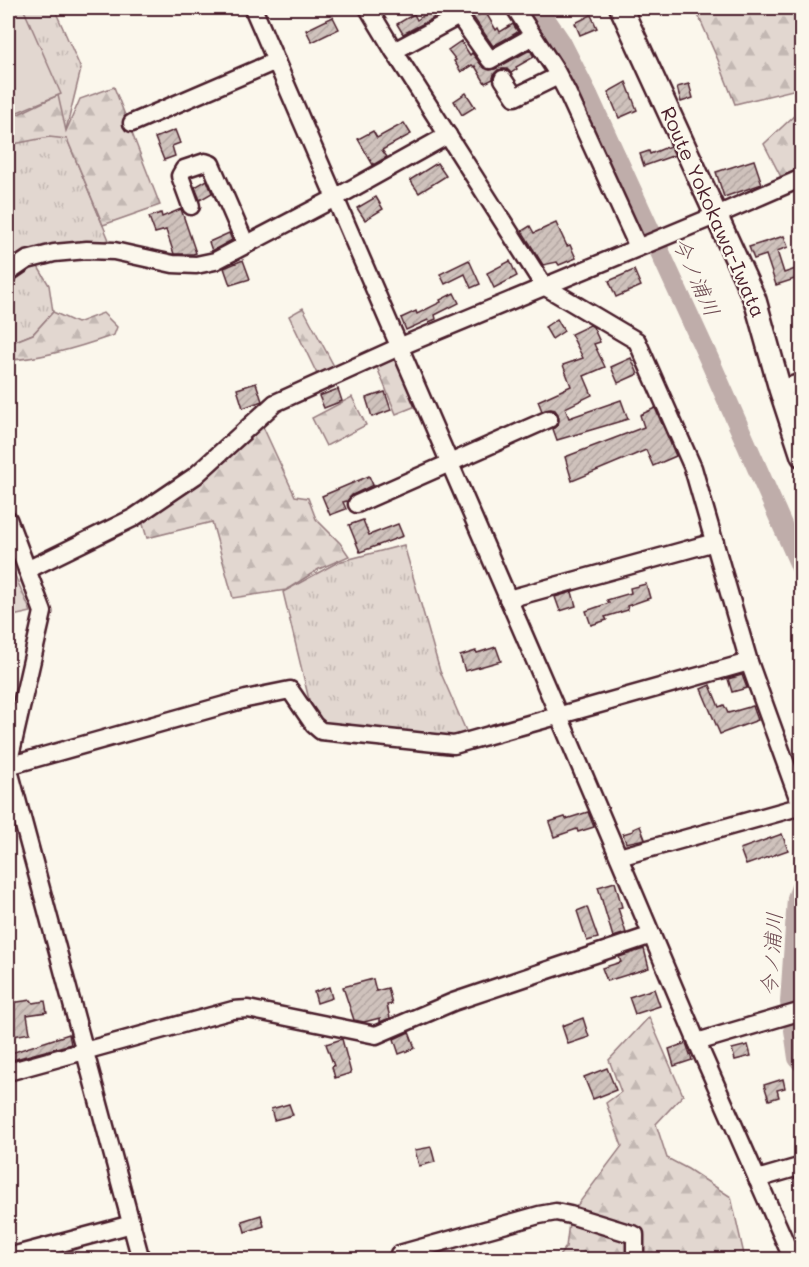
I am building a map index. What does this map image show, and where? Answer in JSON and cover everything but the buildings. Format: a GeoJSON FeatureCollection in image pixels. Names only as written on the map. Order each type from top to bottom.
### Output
{"type":"FeatureCollection","features":[{"type":"Feature","properties":{"kind":"main road","name":"Route Yokokawa-Iwata"},"geometry":{"type":"LineString","coordinates":[[621,8],[755,300],[801,456]]}},
{"type":"Feature","properties":{"kind":"street"},"geometry":{"type":"LineString","coordinates":[[254,8],[697,1042],[793,1260]]}},
{"type":"Feature","properties":{"kind":"street"},"geometry":{"type":"LineString","coordinates":[[368,8],[544,285],[637,341],[693,468],[749,662],[801,806],[619,857]]}},
{"type":"Feature","properties":{"kind":"street"},"geometry":{"type":"LineString","coordinates":[[515,8],[558,76],[639,246]]}},
{"type":"Feature","properties":{"kind":"street"},"geometry":{"type":"LineString","coordinates":[[394,51],[457,12],[490,60],[533,36]]}},
{"type":"Feature","properties":{"kind":"street"},"geometry":{"type":"LineString","coordinates":[[132,123],[276,61]]}},
{"type":"Feature","properties":{"kind":"street"},"geometry":{"type":"LineString","coordinates":[[502,79],[515,98],[558,76]]}},
{"type":"Feature","properties":{"kind":"street"},"geometry":{"type":"LineString","coordinates":[[8,273],[27,260],[54,253],[87,250],[114,251],[173,264],[196,265],[215,261],[448,135]]}},
{"type":"Feature","properties":{"kind":"street"},"geometry":{"type":"LineString","coordinates":[[191,206],[180,176],[184,169],[205,162],[211,164],[246,244]]}},
{"type":"Feature","properties":{"kind":"street"},"geometry":{"type":"LineString","coordinates":[[27,570],[133,518],[195,476],[275,403],[399,347],[801,178]]}},
{"type":"Feature","properties":{"kind":"street"},"geometry":{"type":"LineString","coordinates":[[780,389],[801,382]]}},
{"type":"Feature","properties":{"kind":"street"},"geometry":{"type":"LineString","coordinates":[[357,504],[549,419]]}},
{"type":"Feature","properties":{"kind":"street"},"geometry":{"type":"LineString","coordinates":[[8,519],[43,612],[8,766],[141,1260]]}},
{"type":"Feature","properties":{"kind":"street"},"geometry":{"type":"LineString","coordinates":[[508,599],[715,542]]}},
{"type":"Feature","properties":{"kind":"street"},"geometry":{"type":"LineString","coordinates":[[8,766],[246,699],[291,690],[314,725],[321,731],[454,745],[749,662]]}},
{"type":"Feature","properties":{"kind":"street"},"geometry":{"type":"LineString","coordinates":[[8,1072],[233,1010],[248,1009],[376,1035],[453,1002],[652,936]]}},
{"type":"Feature","properties":{"kind":"street"},"geometry":{"type":"LineString","coordinates":[[697,1042],[801,1011]]}},
{"type":"Feature","properties":{"kind":"street"},"geometry":{"type":"LineString","coordinates":[[757,1179],[801,1166]]}},
{"type":"Feature","properties":{"kind":"street"},"geometry":{"type":"LineString","coordinates":[[400,1260],[399,1254],[556,1212],[635,1235],[635,1260]]}},
{"type":"Feature","properties":{"kind":"street"},"geometry":{"type":"LineString","coordinates":[[8,1257],[132,1224]]}},
{"type":"Feature","properties":{"kind":"green space"},"geometry":{"type":"Polygon","coordinates":[[[8,8],[54,8],[81,69],[65,134],[109,240],[54,253],[8,277],[8,8]]]}},
{"type":"Feature","properties":{"kind":"green space"},"geometry":{"type":"Polygon","coordinates":[[[8,8],[23,8],[61,94],[8,116],[8,8]]]}},
{"type":"Feature","properties":{"kind":"green space"},"geometry":{"type":"Polygon","coordinates":[[[695,8],[801,8],[801,88],[735,104],[695,8]]]}},
{"type":"Feature","properties":{"kind":"green space"},"geometry":{"type":"Polygon","coordinates":[[[114,87],[160,205],[103,225],[67,139],[49,137],[8,147],[8,119],[58,95],[66,131],[80,99],[114,87]]]}},
{"type":"Feature","properties":{"kind":"green space"},"geometry":{"type":"Polygon","coordinates":[[[801,114],[801,171],[782,179],[764,144],[795,115],[801,114]]]}},
{"type":"Feature","properties":{"kind":"green space"},"geometry":{"type":"Polygon","coordinates":[[[37,265],[49,285],[53,312],[33,334],[8,344],[8,283],[37,265]]]}},
{"type":"Feature","properties":{"kind":"green space"},"geometry":{"type":"Polygon","coordinates":[[[303,308],[336,370],[319,378],[289,316],[303,308]]]}},
{"type":"Feature","properties":{"kind":"green space"},"geometry":{"type":"Polygon","coordinates":[[[53,312],[77,323],[103,313],[117,327],[114,335],[89,343],[47,355],[8,360],[8,344],[33,334],[53,312]]]}},
{"type":"Feature","properties":{"kind":"green space"},"geometry":{"type":"Polygon","coordinates":[[[398,349],[421,404],[396,414],[374,360],[398,349]]]}},
{"type":"Feature","properties":{"kind":"green space"},"geometry":{"type":"Polygon","coordinates":[[[352,397],[366,425],[326,446],[312,418],[352,397]]]}},
{"type":"Feature","properties":{"kind":"green space"},"geometry":{"type":"Polygon","coordinates":[[[259,418],[295,496],[308,498],[316,519],[340,543],[349,556],[319,569],[286,590],[233,598],[212,522],[147,538],[140,514],[259,418]]]}},
{"type":"Feature","properties":{"kind":"green space"},"geometry":{"type":"Polygon","coordinates":[[[404,545],[440,671],[470,740],[321,723],[311,708],[283,592],[338,562],[404,545]]]}},
{"type":"Feature","properties":{"kind":"green space"},"geometry":{"type":"Polygon","coordinates":[[[8,560],[31,612],[8,617],[8,560]]]}},
{"type":"Feature","properties":{"kind":"green space"},"geometry":{"type":"Polygon","coordinates":[[[649,1017],[683,1095],[656,1124],[667,1158],[731,1197],[745,1259],[556,1260],[566,1247],[570,1215],[622,1146],[606,1103],[621,1092],[609,1060],[649,1017]]]}},
{"type":"Feature","properties":{"kind":"waterway","name":"今ノ浦川"},"geometry":{"type":"LineString","coordinates":[[538,8],[561,42],[588,95],[709,359],[802,570]]}},
{"type":"Feature","properties":{"kind":"waterway","name":"今ノ浦川"},"geometry":{"type":"LineString","coordinates":[[802,884],[797,898],[790,1002],[798,1058],[802,1063]]}}]}
